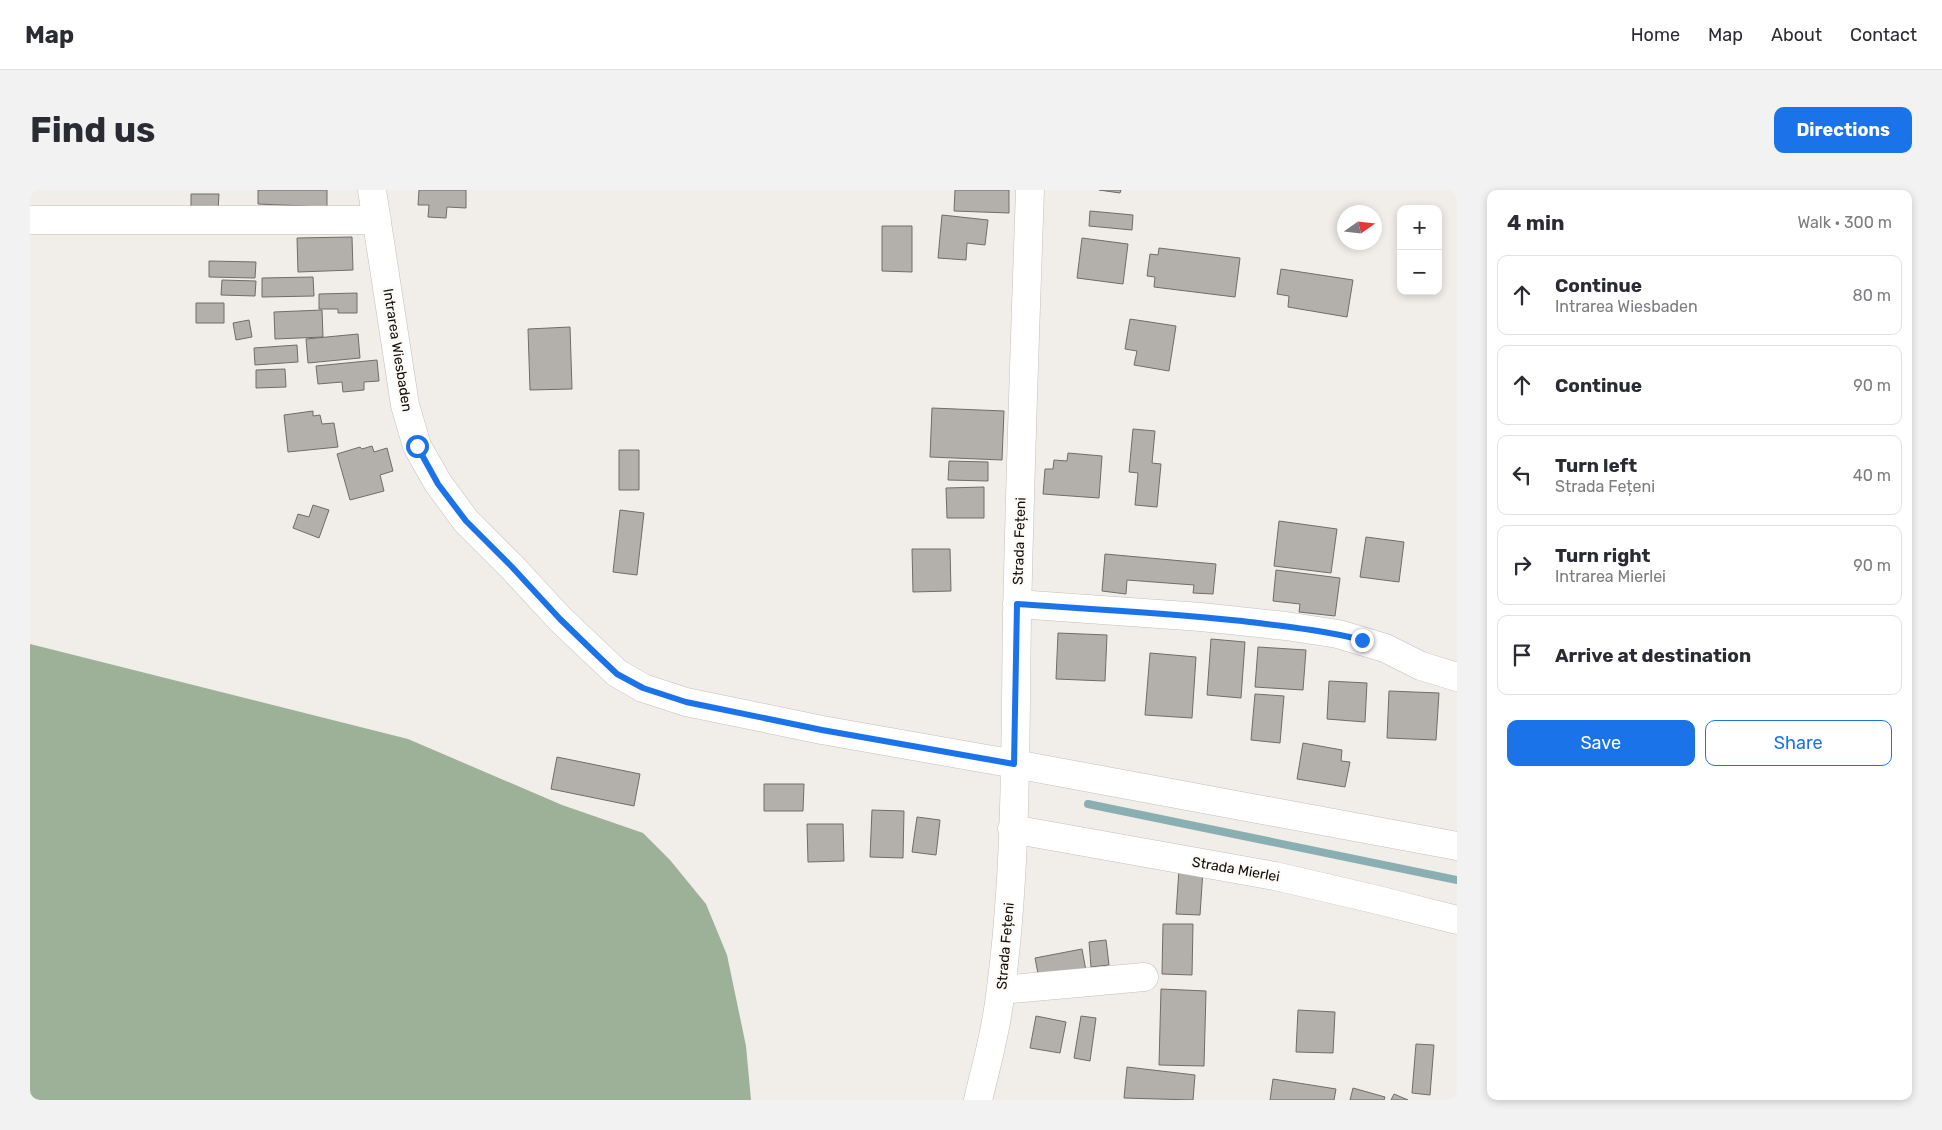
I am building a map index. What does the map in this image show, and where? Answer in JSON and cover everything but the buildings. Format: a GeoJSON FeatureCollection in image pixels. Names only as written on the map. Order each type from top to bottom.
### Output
{"type":"FeatureCollection","features":[{"type":"Feature","properties":{"kind":"street","name":"Intrarea Wiesbaden"},"geometry":{"type":"LineString","coordinates":[[372,190],[405,405],[417,446],[438,484],[466,521],[560,619],[617,674],[643,688],[686,702],[822,730],[1457,846]]}},
{"type":"Feature","properties":{"kind":"street","name":"Strada Fețeni"},"geometry":{"type":"LineString","coordinates":[[978,1100],[990,1051],[1001,990],[1007,932],[1012,829],[1030,190]]}},
{"type":"Feature","properties":{"kind":"street"},"geometry":{"type":"LineString","coordinates":[[30,220],[377,220]]}},
{"type":"Feature","properties":{"kind":"street"},"geometry":{"type":"LineString","coordinates":[[1017,604],[1201,617],[1286,626],[1338,634],[1377,646],[1421,666],[1457,677]]}},
{"type":"Feature","properties":{"kind":"street","name":"Strada Mierlei"},"geometry":{"type":"LineString","coordinates":[[1012,829],[1275,876],[1457,920]]}},
{"type":"Feature","properties":{"kind":"street"},"geometry":{"type":"LineString","coordinates":[[1001,990],[1144,977]]}},
{"type":"Feature","properties":{"kind":"green space"},"geometry":{"type":"Polygon","coordinates":[[[30,644],[408,739],[562,805],[643,833],[670,860],[706,904],[727,955],[746,1046],[751,1100],[30,1100],[30,644]]]}},
{"type":"Feature","properties":{"kind":"waterway"},"geometry":{"type":"LineString","coordinates":[[1088,804],[1457,880]]}},
{"type":"Feature","properties":{"kind":"route"},"geometry":{"type":"LineString","coordinates":[[417,446],[438,484],[466,521],[560,619],[617,674],[643,688],[686,702],[822,730],[1014,764],[1017,604],[1201,617],[1286,626],[1338,634],[1362,640]]}}]}
